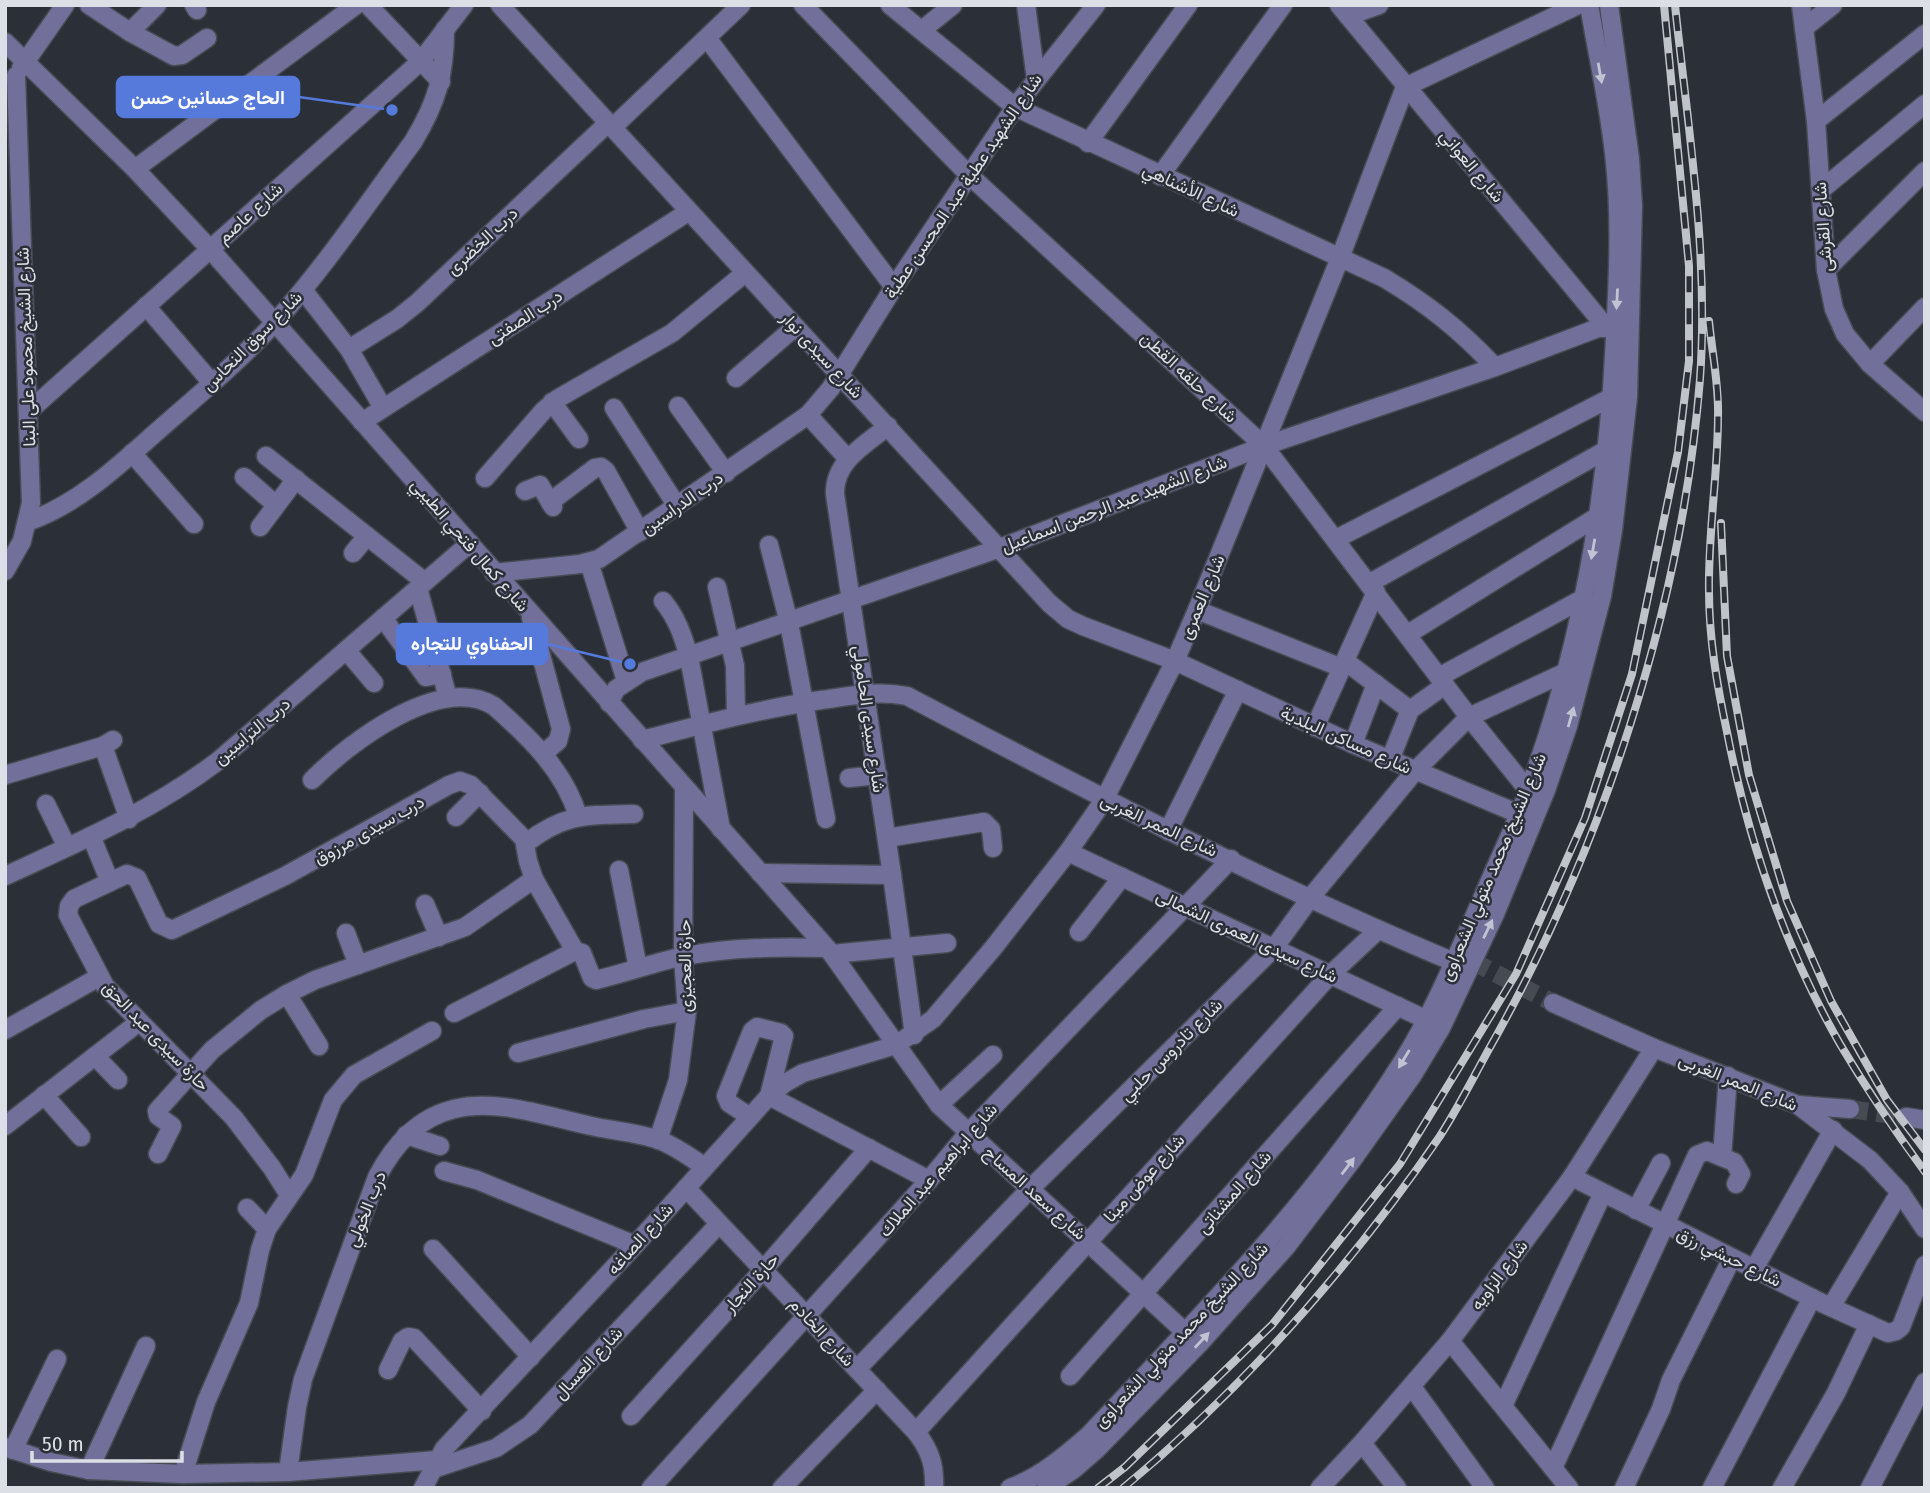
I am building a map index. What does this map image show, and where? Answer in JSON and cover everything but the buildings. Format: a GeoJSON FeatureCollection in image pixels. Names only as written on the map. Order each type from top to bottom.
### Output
{"type":"FeatureCollection","features":[{"type":"Feature","properties":{"kind":"street"},"geometry":{"type":"LineString","coordinates":[[11,82],[65,5]]}},
{"type":"Feature","properties":{"kind":"street"},"geometry":{"type":"LineString","coordinates":[[89,5],[174,56],[182,55],[207,38]]}},
{"type":"Feature","properties":{"kind":"street"},"geometry":{"type":"LineString","coordinates":[[130,32],[157,5]]}},
{"type":"Feature","properties":{"kind":"street"},"geometry":{"type":"LineString","coordinates":[[135,169],[356,5]]}},
{"type":"Feature","properties":{"kind":"street"},"geometry":{"type":"LineString","coordinates":[[368,5],[441,82]]}},
{"type":"Feature","properties":{"kind":"street","name":"شارع عاصم"},"geometry":{"type":"LineString","coordinates":[[28,412],[421,61],[464,5]]}},
{"type":"Feature","properties":{"kind":"street","name":"شارع سيدى نوار"},"geometry":{"type":"LineString","coordinates":[[500,5],[1049,603],[1068,619],[1175,661]]}},
{"type":"Feature","properties":{"kind":"street","name":"درب الخضرى"},"geometry":{"type":"LineString","coordinates":[[349,349],[417,303],[741,5]]}},
{"type":"Feature","properties":{"kind":"street","name":"شارع حلقه القطن"},"geometry":{"type":"LineString","coordinates":[[803,5],[968,174],[1264,446],[1469,717],[1528,790]]}},
{"type":"Feature","properties":{"kind":"street","name":"شارع الأشناهي"},"geometry":{"type":"LineString","coordinates":[[890,5],[1015,107],[1384,278],[1424,302],[1462,332],[1495,367]]}},
{"type":"Feature","properties":{"kind":"street"},"geometry":{"type":"LineString","coordinates":[[922,30],[953,5]]}},
{"type":"Feature","properties":{"kind":"street"},"geometry":{"type":"LineString","coordinates":[[1026,5],[1035,79]]}},
{"type":"Feature","properties":{"kind":"street","name":"شارع الشهيد عطية عبد المحسن عطية"},"geometry":{"type":"LineString","coordinates":[[839,373],[968,174],[1035,79],[1096,5]]}},
{"type":"Feature","properties":{"kind":"street"},"geometry":{"type":"LineString","coordinates":[[1088,143],[1188,5]]}},
{"type":"Feature","properties":{"kind":"street"},"geometry":{"type":"LineString","coordinates":[[1160,176],[1283,5]]}},
{"type":"Feature","properties":{"kind":"street"},"geometry":{"type":"LineString","coordinates":[[1344,10],[1379,5]]}},
{"type":"Feature","properties":{"kind":"street"},"geometry":{"type":"LineString","coordinates":[[1405,86],[1578,5]]}},
{"type":"Feature","properties":{"kind":"street","name":"شارع الشيخ محمد متولي الشعراوى"},"geometry":{"type":"LineString","coordinates":[[1046,1488],[1097,1449],[1199,1343],[1286,1247],[1353,1159],[1412,1076],[1441,1028],[1495,914],[1541,802],[1587,661],[1614,530],[1628,397],[1618,327],[1620,254],[1615,161],[1589,5]]}},
{"type":"Feature","properties":{"kind":"street","name":"شارع الشيخ محمد متولي الشعراوى"},"geometry":{"type":"LineString","coordinates":[[1010,1488],[1042,1472],[1067,1455],[1089,1435],[1275,1234],[1341,1149],[1400,1065],[1427,1020],[1519,814],[1566,672],[1600,515],[1608,449],[1618,327],[1633,206],[1630,159],[1609,5]]}},
{"type":"Feature","properties":{"kind":"street","name":"شارع القرشى"},"geometry":{"type":"LineString","coordinates":[[1801,5],[1815,121],[1826,270],[1834,309],[1845,334],[1870,364],[1925,412]]}},
{"type":"Feature","properties":{"kind":"street"},"geometry":{"type":"LineString","coordinates":[[1804,28],[1833,5]]}},
{"type":"Feature","properties":{"kind":"street","name":"شارع العواني"},"geometry":{"type":"LineString","coordinates":[[1344,10],[1405,86],[1618,327]]}},
{"type":"Feature","properties":{"kind":"street","name":"شارع سوق النحاس"},"geometry":{"type":"LineString","coordinates":[[27,522],[64,506],[132,453],[212,383],[275,322],[303,290],[413,142],[435,104],[441,82],[445,29]]}},
{"type":"Feature","properties":{"kind":"street"},"geometry":{"type":"LineString","coordinates":[[707,38],[894,287]]}},
{"type":"Feature","properties":{"kind":"street","name":"شارع كمال فتحي الطيبي"},"geometry":{"type":"LineString","coordinates":[[5,42],[135,169],[275,322],[829,951],[896,1045]]}},
{"type":"Feature","properties":{"kind":"street"},"geometry":{"type":"LineString","coordinates":[[1815,121],[1922,42]]}},
{"type":"Feature","properties":{"kind":"street","name":"شارع الشيخ محمود على البنا"},"geometry":{"type":"LineString","coordinates":[[5,571],[22,541],[31,503],[11,82]]}},
{"type":"Feature","properties":{"kind":"street","name":"شارع العمرى"},"geometry":{"type":"LineString","coordinates":[[896,1045],[933,1020],[1068,852],[1104,800],[1175,661],[1197,610],[1340,258],[1405,86]]}},
{"type":"Feature","properties":{"kind":"street"},"geometry":{"type":"LineString","coordinates":[[1821,190],[1925,104]]}},
{"type":"Feature","properties":{"kind":"street"},"geometry":{"type":"LineString","coordinates":[[1826,270],[1925,171]]}},
{"type":"Feature","properties":{"kind":"street","name":"درب الصفتى"},"geometry":{"type":"LineString","coordinates":[[362,422],[688,212]]}},
{"type":"Feature","properties":{"kind":"street"},"geometry":{"type":"LineString","coordinates":[[485,478],[552,402],[671,333],[745,273]]}},
{"type":"Feature","properties":{"kind":"street"},"geometry":{"type":"LineString","coordinates":[[303,290],[349,349],[383,408]]}},
{"type":"Feature","properties":{"kind":"street"},"geometry":{"type":"LineString","coordinates":[[146,306],[212,383]]}},
{"type":"Feature","properties":{"kind":"street"},"geometry":{"type":"LineString","coordinates":[[1870,364],[1925,307]]}},
{"type":"Feature","properties":{"kind":"street"},"geometry":{"type":"LineString","coordinates":[[736,378],[795,327]]}},
{"type":"Feature","properties":{"kind":"street","name":"شارع الشهيد عبد الرحمن اسماعيل"},"geometry":{"type":"LineString","coordinates":[[626,681],[642,672],[1000,548],[1264,446],[1618,327]]}},
{"type":"Feature","properties":{"kind":"street","name":"درب الدراسين"},"geometry":{"type":"LineString","coordinates":[[494,573],[589,562],[608,554],[808,415],[821,402],[839,373]]}},
{"type":"Feature","properties":{"kind":"street"},"geometry":{"type":"LineString","coordinates":[[1336,539],[1612,397]]}},
{"type":"Feature","properties":{"kind":"street"},"geometry":{"type":"LineString","coordinates":[[552,402],[579,439]]}},
{"type":"Feature","properties":{"kind":"street"},"geometry":{"type":"LineString","coordinates":[[677,406],[726,472]]}},
{"type":"Feature","properties":{"kind":"street"},"geometry":{"type":"LineString","coordinates":[[614,408],[677,506]]}},
{"type":"Feature","properties":{"kind":"street"},"geometry":{"type":"LineString","coordinates":[[808,415],[848,459]]}},
{"type":"Feature","properties":{"kind":"street","name":"شارع سيدى الحامولي"},"geometry":{"type":"LineString","coordinates":[[888,426],[848,459],[837,474],[835,494],[914,1035]]}},
{"type":"Feature","properties":{"kind":"street"},"geometry":{"type":"LineString","coordinates":[[1315,727],[1373,587],[1608,449]]}},
{"type":"Feature","properties":{"kind":"street"},"geometry":{"type":"LineString","coordinates":[[132,453],[194,524]]}},
{"type":"Feature","properties":{"kind":"street"},"geometry":{"type":"LineString","coordinates":[[267,456],[367,536],[421,586],[448,698]]}},
{"type":"Feature","properties":{"kind":"street"},"geometry":{"type":"LineString","coordinates":[[525,491],[540,485],[551,504],[595,468],[601,467],[606,471],[640,532]]}},
{"type":"Feature","properties":{"kind":"street"},"geometry":{"type":"LineString","coordinates":[[244,477],[276,505]]}},
{"type":"Feature","properties":{"kind":"street"},"geometry":{"type":"LineString","coordinates":[[260,527],[296,479]]}},
{"type":"Feature","properties":{"kind":"street"},"geometry":{"type":"LineString","coordinates":[[1408,634],[1600,515]]}},
{"type":"Feature","properties":{"kind":"street"},"geometry":{"type":"LineString","coordinates":[[353,553],[367,536]]}},
{"type":"Feature","properties":{"kind":"street","name":"درب التراسين"},"geometry":{"type":"LineString","coordinates":[[5,876],[129,819],[188,783],[218,761],[470,543]]}},
{"type":"Feature","properties":{"kind":"street"},"geometry":{"type":"LineString","coordinates":[[769,545],[789,623],[826,819]]}},
{"type":"Feature","properties":{"kind":"street"},"geometry":{"type":"LineString","coordinates":[[589,562],[626,681],[617,689],[610,703]]}},
{"type":"Feature","properties":{"kind":"street"},"geometry":{"type":"LineString","coordinates":[[717,587],[736,678],[736,716]]}},
{"type":"Feature","properties":{"kind":"street"},"geometry":{"type":"LineString","coordinates":[[1390,760],[1410,710],[1442,681],[1584,598]]}},
{"type":"Feature","properties":{"kind":"street"},"geometry":{"type":"LineString","coordinates":[[663,601],[681,629],[689,657],[722,830]]}},
{"type":"Feature","properties":{"kind":"street"},"geometry":{"type":"LineString","coordinates":[[1197,610],[1343,664],[1376,684],[1410,710]]}},
{"type":"Feature","properties":{"kind":"street"},"geometry":{"type":"LineString","coordinates":[[530,614],[561,730],[558,741],[543,754]]}},
{"type":"Feature","properties":{"kind":"street"},"geometry":{"type":"LineString","coordinates":[[383,618],[426,677],[442,674]]}},
{"type":"Feature","properties":{"kind":"street"},"geometry":{"type":"LineString","coordinates":[[346,650],[374,683]]}},
{"type":"Feature","properties":{"kind":"street","name":"شارع مساكن البلدية"},"geometry":{"type":"LineString","coordinates":[[1175,661],[1353,744],[1519,814]]}},
{"type":"Feature","properties":{"kind":"street"},"geometry":{"type":"LineString","coordinates":[[1469,717],[1566,672]]}},
{"type":"Feature","properties":{"kind":"street"},"geometry":{"type":"LineString","coordinates":[[1353,744],[1376,684]]}},
{"type":"Feature","properties":{"kind":"street"},"geometry":{"type":"LineString","coordinates":[[1168,831],[1238,690]]}},
{"type":"Feature","properties":{"kind":"street","name":"شارع الممر الغربى"},"geometry":{"type":"LineString","coordinates":[[642,740],[736,716],[804,703],[880,692],[906,696],[1104,800],[1378,930],[1454,962]]}},
{"type":"Feature","properties":{"kind":"street"},"geometry":{"type":"LineString","coordinates":[[312,780],[332,760],[375,729],[410,711],[448,698],[469,697],[486,701],[501,712],[543,754],[564,782],[578,816]]}},
{"type":"Feature","properties":{"kind":"street","name":"شارع تادروس حلبي"},"geometry":{"type":"LineString","coordinates":[[857,1369],[1031,1188],[1274,948],[1311,897],[1415,771],[1469,717]]}},
{"type":"Feature","properties":{"kind":"street"},"geometry":{"type":"LineString","coordinates":[[5,775],[108,743],[129,819]]}},
{"type":"Feature","properties":{"kind":"street"},"geometry":{"type":"LineString","coordinates":[[849,778],[877,775]]}},
{"type":"Feature","properties":{"kind":"street","name":"درب سيدى مرزوق"},"geometry":{"type":"LineString","coordinates":[[110,883],[127,874],[134,876],[159,924],[172,930],[285,876],[454,782],[466,782],[519,832],[526,843],[534,879],[575,951],[582,953],[596,980],[638,968]]}},
{"type":"Feature","properties":{"kind":"street","name":"حارة العجيزى"},"geometry":{"type":"LineString","coordinates":[[658,1140],[678,1080],[687,1011],[683,957],[684,789]]}},
{"type":"Feature","properties":{"kind":"street"},"geometry":{"type":"LineString","coordinates":[[456,817],[480,793]]}},
{"type":"Feature","properties":{"kind":"street"},"geometry":{"type":"LineString","coordinates":[[46,804],[67,847]]}},
{"type":"Feature","properties":{"kind":"street"},"geometry":{"type":"LineString","coordinates":[[526,843],[550,826],[578,816],[634,814]]}},
{"type":"Feature","properties":{"kind":"street"},"geometry":{"type":"LineString","coordinates":[[887,838],[984,822],[989,824],[991,829],[993,848]]}},
{"type":"Feature","properties":{"kind":"street"},"geometry":{"type":"LineString","coordinates":[[91,836],[110,883]]}},
{"type":"Feature","properties":{"kind":"street","name":"شارع سيدى العمرى الشمالى"},"geometry":{"type":"LineString","coordinates":[[1068,852],[1427,1020]]}},
{"type":"Feature","properties":{"kind":"street","name":"شارع ابراهيم عبد الملاك"},"geometry":{"type":"LineString","coordinates":[[651,1488],[807,1317],[968,1133],[1231,859]]}},
{"type":"Feature","properties":{"kind":"street"},"geometry":{"type":"LineString","coordinates":[[619,870],[638,968],[683,957],[753,948],[829,951],[947,943]]}},
{"type":"Feature","properties":{"kind":"street"},"geometry":{"type":"LineString","coordinates":[[760,873],[892,875]]}},
{"type":"Feature","properties":{"kind":"street"},"geometry":{"type":"LineString","coordinates":[[1079,932],[1122,877]]}},
{"type":"Feature","properties":{"kind":"street"},"geometry":{"type":"LineString","coordinates":[[158,1154],[172,1126],[158,1116],[157,1111],[191,1072],[236,1029],[288,993],[314,980],[473,923],[534,879]]}},
{"type":"Feature","properties":{"kind":"street","name":"حارة سيدى عبد الحق"},"geometry":{"type":"LineString","coordinates":[[110,883],[74,899],[68,911],[99,977],[121,1005],[191,1072],[248,1134],[289,1195]]}},
{"type":"Feature","properties":{"kind":"street"},"geometry":{"type":"LineString","coordinates":[[425,904],[439,937]]}},
{"type":"Feature","properties":{"kind":"street","name":"شارع عوض مينا"},"geometry":{"type":"LineString","coordinates":[[916,1432],[1330,975],[1378,930]]}},
{"type":"Feature","properties":{"kind":"street"},"geometry":{"type":"LineString","coordinates":[[346,933],[358,965]]}},
{"type":"Feature","properties":{"kind":"street"},"geometry":{"type":"LineString","coordinates":[[454,1013],[575,951]]}},
{"type":"Feature","properties":{"kind":"street"},"geometry":{"type":"LineString","coordinates":[[5,1030],[99,977]]}},
{"type":"Feature","properties":{"kind":"street"},"geometry":{"type":"LineString","coordinates":[[288,993],[319,1046]]}},
{"type":"Feature","properties":{"kind":"street","name":"شارع الممر الغربى"},"geometry":{"type":"LineString","coordinates":[[1553,1003],[1654,1048],[1798,1105],[1870,1160],[1900,1192],[1925,1229]]}},
{"type":"Feature","properties":{"kind":"street","name":"شارع المشناتى"},"geometry":{"type":"LineString","coordinates":[[1070,1376],[1398,1006]]}},
{"type":"Feature","properties":{"kind":"street"},"geometry":{"type":"LineString","coordinates":[[518,1053],[644,1019],[687,1011]]}},
{"type":"Feature","properties":{"kind":"street"},"geometry":{"type":"LineString","coordinates":[[5,1126],[139,1022]]}},
{"type":"Feature","properties":{"kind":"street"},"geometry":{"type":"LineString","coordinates":[[750,1117],[729,1103],[726,1096],[752,1031],[757,1027],[784,1036],[769,1096],[929,1180]]}},
{"type":"Feature","properties":{"kind":"street"},"geometry":{"type":"LineString","coordinates":[[183,1474],[200,1421],[249,1303],[267,1229],[304,1175],[321,1135],[326,1115],[343,1086],[354,1075],[432,1031]]}},
{"type":"Feature","properties":{"kind":"street","name":"شارع سعد المساح"},"geometry":{"type":"LineString","coordinates":[[896,1045],[939,1105],[1185,1332]]}},
{"type":"Feature","properties":{"kind":"street","name":"شارع الصاغه"},"geometry":{"type":"LineString","coordinates":[[423,1488],[444,1449],[635,1245],[769,1096],[803,1073],[896,1045]]}},
{"type":"Feature","properties":{"kind":"street","name":"شارع الزاويه"},"geometry":{"type":"LineString","coordinates":[[1321,1486],[1412,1387],[1450,1341],[1572,1177],[1654,1048]]}},
{"type":"Feature","properties":{"kind":"street"},"geometry":{"type":"LineString","coordinates":[[939,1105],[993,1055]]}},
{"type":"Feature","properties":{"kind":"street"},"geometry":{"type":"LineString","coordinates":[[95,1056],[118,1080]]}},
{"type":"Feature","properties":{"kind":"street"},"geometry":{"type":"LineString","coordinates":[[1722,1157],[1728,1076]]}},
{"type":"Feature","properties":{"kind":"street"},"geometry":{"type":"LineString","coordinates":[[44,1095],[80,1137]]}},
{"type":"Feature","properties":{"kind":"street"},"geometry":{"type":"LineString","coordinates":[[1798,1105],[1850,1109]]}},
{"type":"Feature","properties":{"kind":"street","name":"درب الخولي"},"geometry":{"type":"LineString","coordinates":[[288,1472],[297,1408],[308,1366],[377,1177],[389,1154],[405,1135],[429,1119],[453,1109],[480,1106],[506,1108],[658,1140],[705,1167]]}},
{"type":"Feature","properties":{"kind":"street"},"geometry":{"type":"LineString","coordinates":[[1906,1117],[1925,1121]]}},
{"type":"Feature","properties":{"kind":"street"},"geometry":{"type":"LineString","coordinates":[[1754,1269],[1833,1130]]}},
{"type":"Feature","properties":{"kind":"street"},"geometry":{"type":"LineString","coordinates":[[405,1135],[440,1146]]}},
{"type":"Feature","properties":{"kind":"street","name":"حارة النجار"},"geometry":{"type":"LineString","coordinates":[[631,1416],[869,1148]]}},
{"type":"Feature","properties":{"kind":"street"},"geometry":{"type":"LineString","coordinates":[[1553,1468],[1700,1153],[1707,1151],[1734,1162],[1740,1169],[1736,1184]]}},
{"type":"Feature","properties":{"kind":"street"},"geometry":{"type":"LineString","coordinates":[[1636,1210],[1661,1163]]}},
{"type":"Feature","properties":{"kind":"street"},"geometry":{"type":"LineString","coordinates":[[444,1171],[477,1180],[635,1245]]}},
{"type":"Feature","properties":{"kind":"street","name":"شارع حبشي رزق"},"geometry":{"type":"LineString","coordinates":[[1572,1177],[1665,1226],[1888,1333],[1901,1327],[1925,1265]]}},
{"type":"Feature","properties":{"kind":"street","name":"شارع الخادم"},"geometry":{"type":"LineString","coordinates":[[686,1188],[916,1432],[928,1448],[934,1467],[934,1488]]}},
{"type":"Feature","properties":{"kind":"street"},"geometry":{"type":"LineString","coordinates":[[1831,1307],[1900,1192]]}},
{"type":"Feature","properties":{"kind":"street"},"geometry":{"type":"LineString","coordinates":[[1503,1406],[1603,1193]]}},
{"type":"Feature","properties":{"kind":"street"},"geometry":{"type":"LineString","coordinates":[[247,1209],[267,1229]]}},
{"type":"Feature","properties":{"kind":"street","name":"شارع العسال"},"geometry":{"type":"LineString","coordinates":[[9,1449],[89,1470],[183,1474],[288,1472],[435,1464],[496,1448],[530,1425],[719,1224]]}},
{"type":"Feature","properties":{"kind":"street"},"geometry":{"type":"LineString","coordinates":[[433,1249],[531,1357]]}},
{"type":"Feature","properties":{"kind":"street"},"geometry":{"type":"LineString","coordinates":[[1624,1488],[1661,1409],[1671,1380],[1732,1258]]}},
{"type":"Feature","properties":{"kind":"street"},"geometry":{"type":"LineString","coordinates":[[1712,1488],[1812,1298]]}},
{"type":"Feature","properties":{"kind":"street"},"geometry":{"type":"LineString","coordinates":[[1782,1488],[1836,1393],[1868,1324]]}},
{"type":"Feature","properties":{"kind":"street"},"geometry":{"type":"LineString","coordinates":[[388,1370],[402,1341],[408,1337],[414,1338],[482,1411]]}},
{"type":"Feature","properties":{"kind":"street"},"geometry":{"type":"LineString","coordinates":[[1450,1341],[1569,1488]]}},
{"type":"Feature","properties":{"kind":"street"},"geometry":{"type":"LineString","coordinates":[[89,1470],[146,1346]]}},
{"type":"Feature","properties":{"kind":"street"},"geometry":{"type":"LineString","coordinates":[[9,1449],[57,1359]]}},
{"type":"Feature","properties":{"kind":"street"},"geometry":{"type":"LineString","coordinates":[[1870,1488],[1925,1382]]}},
{"type":"Feature","properties":{"kind":"street"},"geometry":{"type":"LineString","coordinates":[[1412,1387],[1485,1488]]}},
{"type":"Feature","properties":{"kind":"street"},"geometry":{"type":"LineString","coordinates":[[782,1488],[877,1390]]}},
{"type":"Feature","properties":{"kind":"street"},"geometry":{"type":"LineString","coordinates":[[181,1417],[200,1421]]}},
{"type":"Feature","properties":{"kind":"street"},"geometry":{"type":"LineString","coordinates":[[1362,1443],[1397,1488]]}},
{"type":"Feature","properties":{"kind":"tunnel"},"geometry":{"type":"LineString","coordinates":[[1472,961],[1553,1003]]}},
{"type":"Feature","properties":{"kind":"tunnel"},"geometry":{"type":"LineString","coordinates":[[1850,1109],[1906,1117]]}},
{"type":"Feature","properties":{"kind":"railway"},"geometry":{"type":"LineString","coordinates":[[1098,1488],[1125,1467],[1272,1325],[1400,1164],[1516,974],[1585,818],[1632,674],[1678,452],[1689,361],[1689,266],[1664,5]]}},
{"type":"Feature","properties":{"kind":"railway"},"geometry":{"type":"LineString","coordinates":[[1123,1488],[1211,1409],[1294,1323],[1370,1232],[1440,1136],[1530,972],[1601,809],[1630,725],[1655,639],[1675,552],[1690,465],[1700,379],[1702,285],[1699,238],[1675,5]]}},
{"type":"Feature","properties":{"kind":"railway"},"geometry":{"type":"LineString","coordinates":[[1709,321],[1718,404],[1709,569],[1710,627],[1720,697],[1746,813],[1757,853],[1786,932],[1820,1007],[1860,1077],[1925,1172]]}},
{"type":"Feature","properties":{"kind":"railway"},"geometry":{"type":"LineString","coordinates":[[1721,523],[1727,656],[1749,775],[1787,901],[1831,1001],[1887,1100],[1925,1150]]}},
{"type":"Feature","properties":{"kind":"place","name":"الحاج حسانين حسن"},"geometry":{"type":"Point","coordinates":[392,110]}},
{"type":"Feature","properties":{"kind":"place","name":"الحفناوي للتجاره"},"geometry":{"type":"Point","coordinates":[630,664]}}]}
